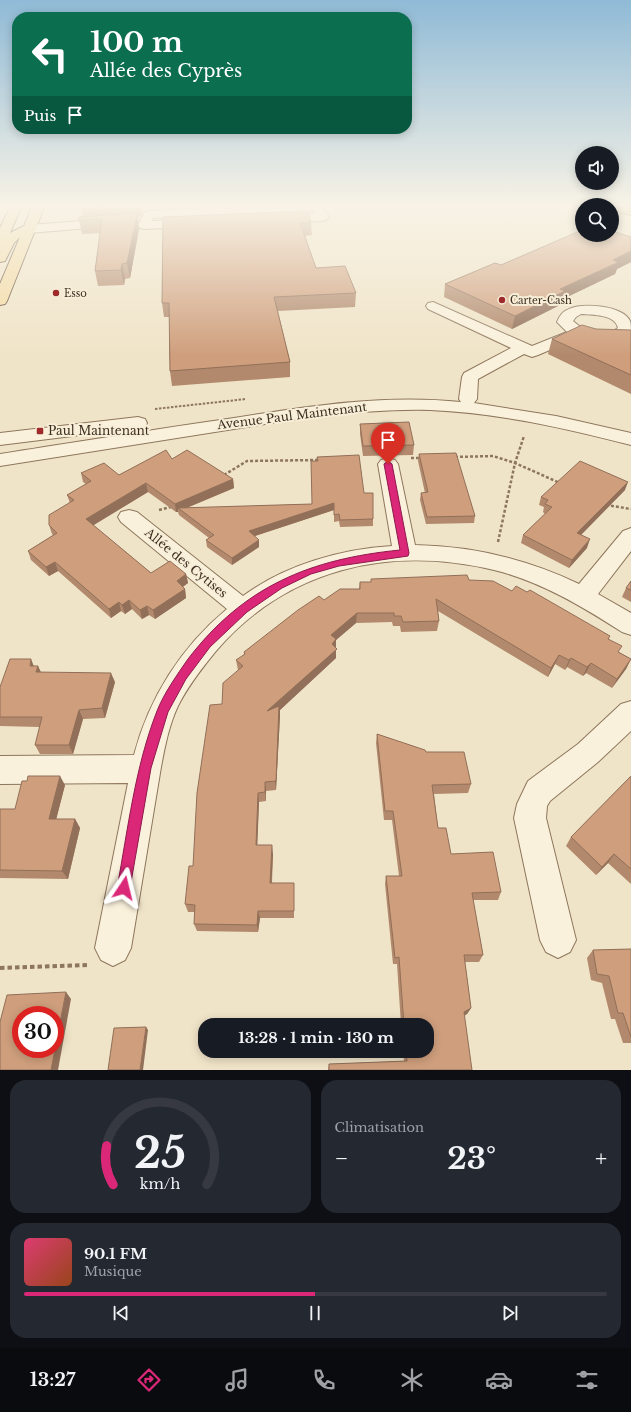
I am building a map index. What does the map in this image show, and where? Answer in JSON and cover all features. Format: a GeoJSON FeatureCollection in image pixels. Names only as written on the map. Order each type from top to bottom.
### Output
{"type":"FeatureCollection","features":[{"type":"Feature","properties":{"kind":"main road"},"geometry":{"type":"LineString","coordinates":[[0,301],[19,255]]}},
{"type":"Feature","properties":{"kind":"street"},"geometry":{"type":"LineString","coordinates":[[433,306],[532,352],[578,332]]}},
{"type":"Feature","properties":{"kind":"street"},"geometry":{"type":"LineString","coordinates":[[580,310],[590,310],[610,314],[618,317],[628,325],[626,330],[621,335],[613,337],[595,337],[578,332],[570,328],[566,322],[566,317],[571,313],[580,310]]}},
{"type":"Feature","properties":{"kind":"street"},"geometry":{"type":"LineString","coordinates":[[468,399],[470,378],[523,348]]}},
{"type":"Feature","properties":{"kind":"street","name":"Avenue Paul Maintenant"},"geometry":{"type":"LineString","coordinates":[[0,439],[354,400],[407,398],[468,399],[531,407],[598,419],[631,428]]}},
{"type":"Feature","properties":{"kind":"street","name":"Avenue Paul Maintenant"},"geometry":{"type":"LineString","coordinates":[[0,460],[279,416],[354,407],[429,405],[467,407],[530,416],[597,430],[631,439]]}},
{"type":"Feature","properties":{"kind":"street"},"geometry":{"type":"LineString","coordinates":[[388,464],[405,553]]}},
{"type":"Feature","properties":{"kind":"street","name":"Allée des Cytises"},"geometry":{"type":"LineString","coordinates":[[129,517],[244,609]]}},
{"type":"Feature","properties":{"kind":"street"},"geometry":{"type":"LineString","coordinates":[[583,596],[631,536]]}},
{"type":"Feature","properties":{"kind":"street"},"geometry":{"type":"LineString","coordinates":[[113,948],[145,768],[163,711],[182,676],[206,644],[244,609],[278,585],[308,572],[339,562],[374,556],[405,553],[462,555],[494,562],[548,580],[583,596],[631,625]]}},
{"type":"Feature","properties":{"kind":"street"},"geometry":{"type":"LineString","coordinates":[[558,940],[530,818],[532,804],[538,792],[588,753],[631,713]]}},
{"type":"Feature","properties":{"kind":"street"},"geometry":{"type":"LineString","coordinates":[[0,770],[145,768]]}},
{"type":"Feature","properties":{"kind":"path"},"geometry":{"type":"LineString","coordinates":[[494,562],[515,463],[530,416]]}},
{"type":"Feature","properties":{"kind":"path"},"geometry":{"type":"LineString","coordinates":[[0,968],[88,965],[113,948]]}},
{"type":"Feature","properties":{"kind":"building"},"geometry":{"type":"Polygon","coordinates":[[[97,255],[129,255],[127,263],[122,264],[121,270],[95,271],[97,255]]]}},
{"type":"Feature","properties":{"kind":"building"},"geometry":{"type":"Polygon","coordinates":[[[163,255],[311,255],[316,268],[345,266],[356,293],[274,297],[290,362],[170,371],[169,303],[162,303],[163,255]]]}},
{"type":"Feature","properties":{"kind":"building"},"geometry":{"type":"Polygon","coordinates":[[[524,255],[623,255],[613,260],[619,262],[560,289],[565,291],[515,316],[445,284],[495,263],[501,265],[524,255]]]}},
{"type":"Feature","properties":{"kind":"building"},"geometry":{"type":"Polygon","coordinates":[[[582,325],[596,329],[631,330],[631,375],[552,339],[582,325]]]}},
{"type":"Feature","properties":{"kind":"building"},"geometry":{"type":"Polygon","coordinates":[[[409,422],[414,445],[363,446],[360,424],[409,422]]]}},
{"type":"Feature","properties":{"kind":"building"},"geometry":{"type":"Polygon","coordinates":[[[166,450],[172,459],[187,450],[233,479],[175,504],[146,483],[86,519],[151,573],[170,561],[186,574],[177,581],[185,589],[153,610],[147,606],[140,610],[129,600],[122,605],[119,602],[109,609],[55,562],[46,567],[28,551],[57,533],[49,525],[49,515],[74,500],[67,495],[91,481],[81,473],[104,463],[119,475],[166,450]]]}},
{"type":"Feature","properties":{"kind":"building"},"geometry":{"type":"Polygon","coordinates":[[[456,453],[475,516],[427,517],[421,493],[428,492],[419,454],[456,453]]]}},
{"type":"Feature","properties":{"kind":"building"},"geometry":{"type":"Polygon","coordinates":[[[359,455],[364,493],[373,493],[373,519],[340,520],[339,514],[334,515],[334,503],[249,531],[259,540],[232,558],[206,540],[214,535],[178,508],[312,504],[311,461],[318,461],[317,457],[359,455]]]}},
{"type":"Feature","properties":{"kind":"building"},"geometry":{"type":"Polygon","coordinates":[[[580,461],[628,482],[577,533],[590,539],[572,560],[523,535],[552,507],[545,504],[548,500],[541,497],[580,461]]]}},
{"type":"Feature","properties":{"kind":"building"},"geometry":{"type":"Polygon","coordinates":[[[467,575],[469,580],[493,581],[512,591],[516,586],[527,592],[530,590],[610,636],[608,639],[622,646],[618,652],[631,659],[617,679],[591,663],[587,667],[571,658],[569,660],[559,655],[551,668],[436,599],[439,621],[403,622],[401,616],[394,616],[394,613],[357,613],[331,635],[336,639],[332,644],[337,649],[267,711],[279,706],[276,781],[265,782],[265,792],[258,793],[256,845],[272,845],[270,883],[294,883],[294,911],[258,911],[257,925],[194,924],[195,905],[185,904],[189,866],[193,866],[197,793],[210,705],[222,704],[223,683],[243,666],[236,660],[245,654],[244,652],[298,610],[319,596],[324,600],[340,589],[360,589],[360,582],[371,582],[371,579],[467,575]]]}},
{"type":"Feature","properties":{"kind":"building"},"geometry":{"type":"Polygon","coordinates":[[[631,581],[631,590],[626,588],[631,581]]]}},
{"type":"Feature","properties":{"kind":"building"},"geometry":{"type":"Polygon","coordinates":[[[10,659],[31,659],[30,666],[38,666],[36,672],[111,673],[102,708],[79,710],[69,745],[35,745],[42,717],[0,717],[0,687],[10,659]]]}},
{"type":"Feature","properties":{"kind":"building"},"geometry":{"type":"Polygon","coordinates":[[[377,734],[425,750],[426,752],[464,752],[471,784],[432,785],[438,828],[446,828],[451,854],[493,852],[501,892],[472,893],[483,955],[464,955],[471,1008],[464,1012],[472,1070],[329,1070],[329,1064],[407,1061],[407,1058],[434,1058],[434,1018],[403,1018],[399,957],[395,958],[386,876],[402,876],[393,811],[385,811],[377,734]]]}},
{"type":"Feature","properties":{"kind":"building"},"geometry":{"type":"Polygon","coordinates":[[[28,776],[60,776],[49,819],[75,819],[62,871],[0,870],[0,809],[15,809],[22,781],[27,781],[28,776]]]}},
{"type":"Feature","properties":{"kind":"building"},"geometry":{"type":"Polygon","coordinates":[[[631,776],[631,869],[614,854],[602,867],[571,837],[631,776]]]}},
{"type":"Feature","properties":{"kind":"building"},"geometry":{"type":"Polygon","coordinates":[[[631,949],[631,1037],[623,1013],[618,1013],[609,976],[597,974],[593,950],[631,949]]]}},
{"type":"Feature","properties":{"kind":"building"},"geometry":{"type":"Polygon","coordinates":[[[66,992],[63,1006],[12,1006],[12,1058],[53,1058],[51,1070],[0,1070],[0,1022],[7,995],[66,992]]]}},
{"type":"Feature","properties":{"kind":"building"},"geometry":{"type":"Polygon","coordinates":[[[146,1027],[140,1070],[108,1070],[114,1028],[146,1027]]]}},
{"type":"Feature","properties":{"kind":"place","name":"Esso"},"geometry":{"type":"Point","coordinates":[56,293]}},
{"type":"Feature","properties":{"kind":"place","name":"Carter-Cash"},"geometry":{"type":"Point","coordinates":[502,300]}},
{"type":"Feature","properties":{"kind":"place","name":"Paul Maintenant"},"geometry":{"type":"Point","coordinates":[40,431]}},
{"type":"Feature","properties":{"kind":"route"},"geometry":{"type":"LineString","coordinates":[[124,888],[145,768],[163,711],[182,676],[206,644],[244,609],[278,585],[308,572],[339,562],[374,556],[405,553],[388,464]]}}]}
